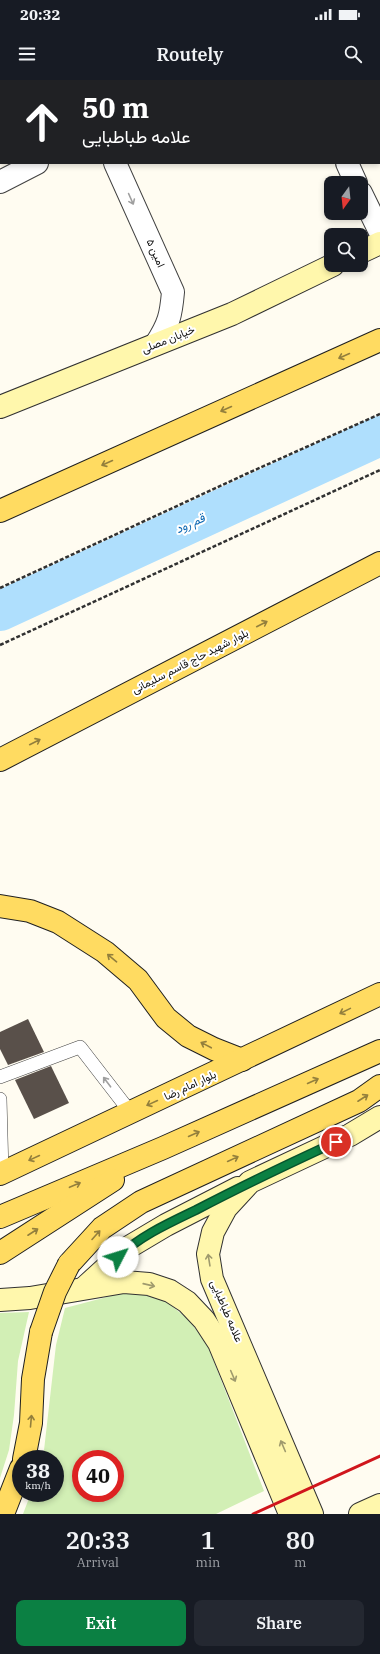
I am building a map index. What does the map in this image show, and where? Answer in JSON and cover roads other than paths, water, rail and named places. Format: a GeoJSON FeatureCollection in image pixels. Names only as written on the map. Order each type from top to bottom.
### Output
{"type":"FeatureCollection","features":[{"type":"Feature","properties":{"kind":"main road"},"geometry":{"type":"LineString","coordinates":[[0,511],[380,340]]}},
{"type":"Feature","properties":{"kind":"main road","name":"بلوار شهید حاج قاسم سلیمانی"},"geometry":{"type":"LineString","coordinates":[[0,760],[380,563]]}},
{"type":"Feature","properties":{"kind":"main road"},"geometry":{"type":"LineString","coordinates":[[0,906],[30,911],[58,922],[105,952],[138,980],[166,1018],[188,1036],[214,1049],[242,1060]]}},
{"type":"Feature","properties":{"kind":"main road","name":"بلوار امام رضا"},"geometry":{"type":"LineString","coordinates":[[1,1174],[380,994]]}},
{"type":"Feature","properties":{"kind":"main road"},"geometry":{"type":"LineString","coordinates":[[0,1217],[163,1148],[380,1051]]}},
{"type":"Feature","properties":{"kind":"main road"},"geometry":{"type":"LineString","coordinates":[[26,1450],[31,1422],[33,1379],[41,1332],[55,1292],[69,1264],[102,1228],[140,1202],[359,1101],[380,1086]]}},
{"type":"Feature","properties":{"kind":"main road"},"geometry":{"type":"LineString","coordinates":[[0,1253],[163,1148]]}},
{"type":"Feature","properties":{"kind":"main road"},"geometry":{"type":"LineString","coordinates":[[3,1514],[12,1491]]}},
{"type":"Feature","properties":{"kind":"street"},"geometry":{"type":"LineString","coordinates":[[0,182],[35,164]]}},
{"type":"Feature","properties":{"kind":"street","name":"امین ۵"},"geometry":{"type":"LineString","coordinates":[[115,164],[173,292],[172,312],[166,329],[156,344]]}},
{"type":"Feature","properties":{"kind":"street"},"geometry":{"type":"LineString","coordinates":[[347,164],[353,176]]}},
{"type":"Feature","properties":{"kind":"street"},"geometry":{"type":"LineString","coordinates":[[368,207],[380,232]]}},
{"type":"Feature","properties":{"kind":"street"},"geometry":{"type":"LineString","coordinates":[[368,249],[380,243]]}},
{"type":"Feature","properties":{"kind":"street","name":"خیابان مصلی"},"geometry":{"type":"LineString","coordinates":[[0,408],[232,314],[324,269]]}},
{"type":"Feature","properties":{"kind":"street","name":"علامه طباطبایی"},"geometry":{"type":"LineString","coordinates":[[312,1514],[212,1279],[208,1254],[213,1232],[226,1208],[250,1182],[350,1135],[380,1117]]}},
{"type":"Feature","properties":{"kind":"street"},"geometry":{"type":"LineString","coordinates":[[84,1288],[129,1247],[166,1225],[250,1182]]}},
{"type":"Feature","properties":{"kind":"street","name":"علامه طباطبایی"},"geometry":{"type":"LineString","coordinates":[[0,1300],[30,1298],[124,1282],[149,1284],[170,1291],[187,1302],[204,1320],[219,1343],[290,1514]]}},
{"type":"Feature","properties":{"kind":"street"},"geometry":{"type":"LineString","coordinates":[[360,1514],[380,1505]]}},
{"type":"Feature","properties":{"kind":"lane"},"geometry":{"type":"LineString","coordinates":[[0,1077],[80,1047],[130,1113]]}},
{"type":"Feature","properties":{"kind":"lane"},"geometry":{"type":"LineString","coordinates":[[0,1098],[1,1174]]}},
{"type":"Feature","properties":{"kind":"waterway","name":"قم رود"},"geometry":{"type":"LineString","coordinates":[[0,611],[380,436]]}},
{"type":"Feature","properties":{"kind":"railway"},"geometry":{"type":"LineString","coordinates":[[253,1514],[380,1456]]}}]}
